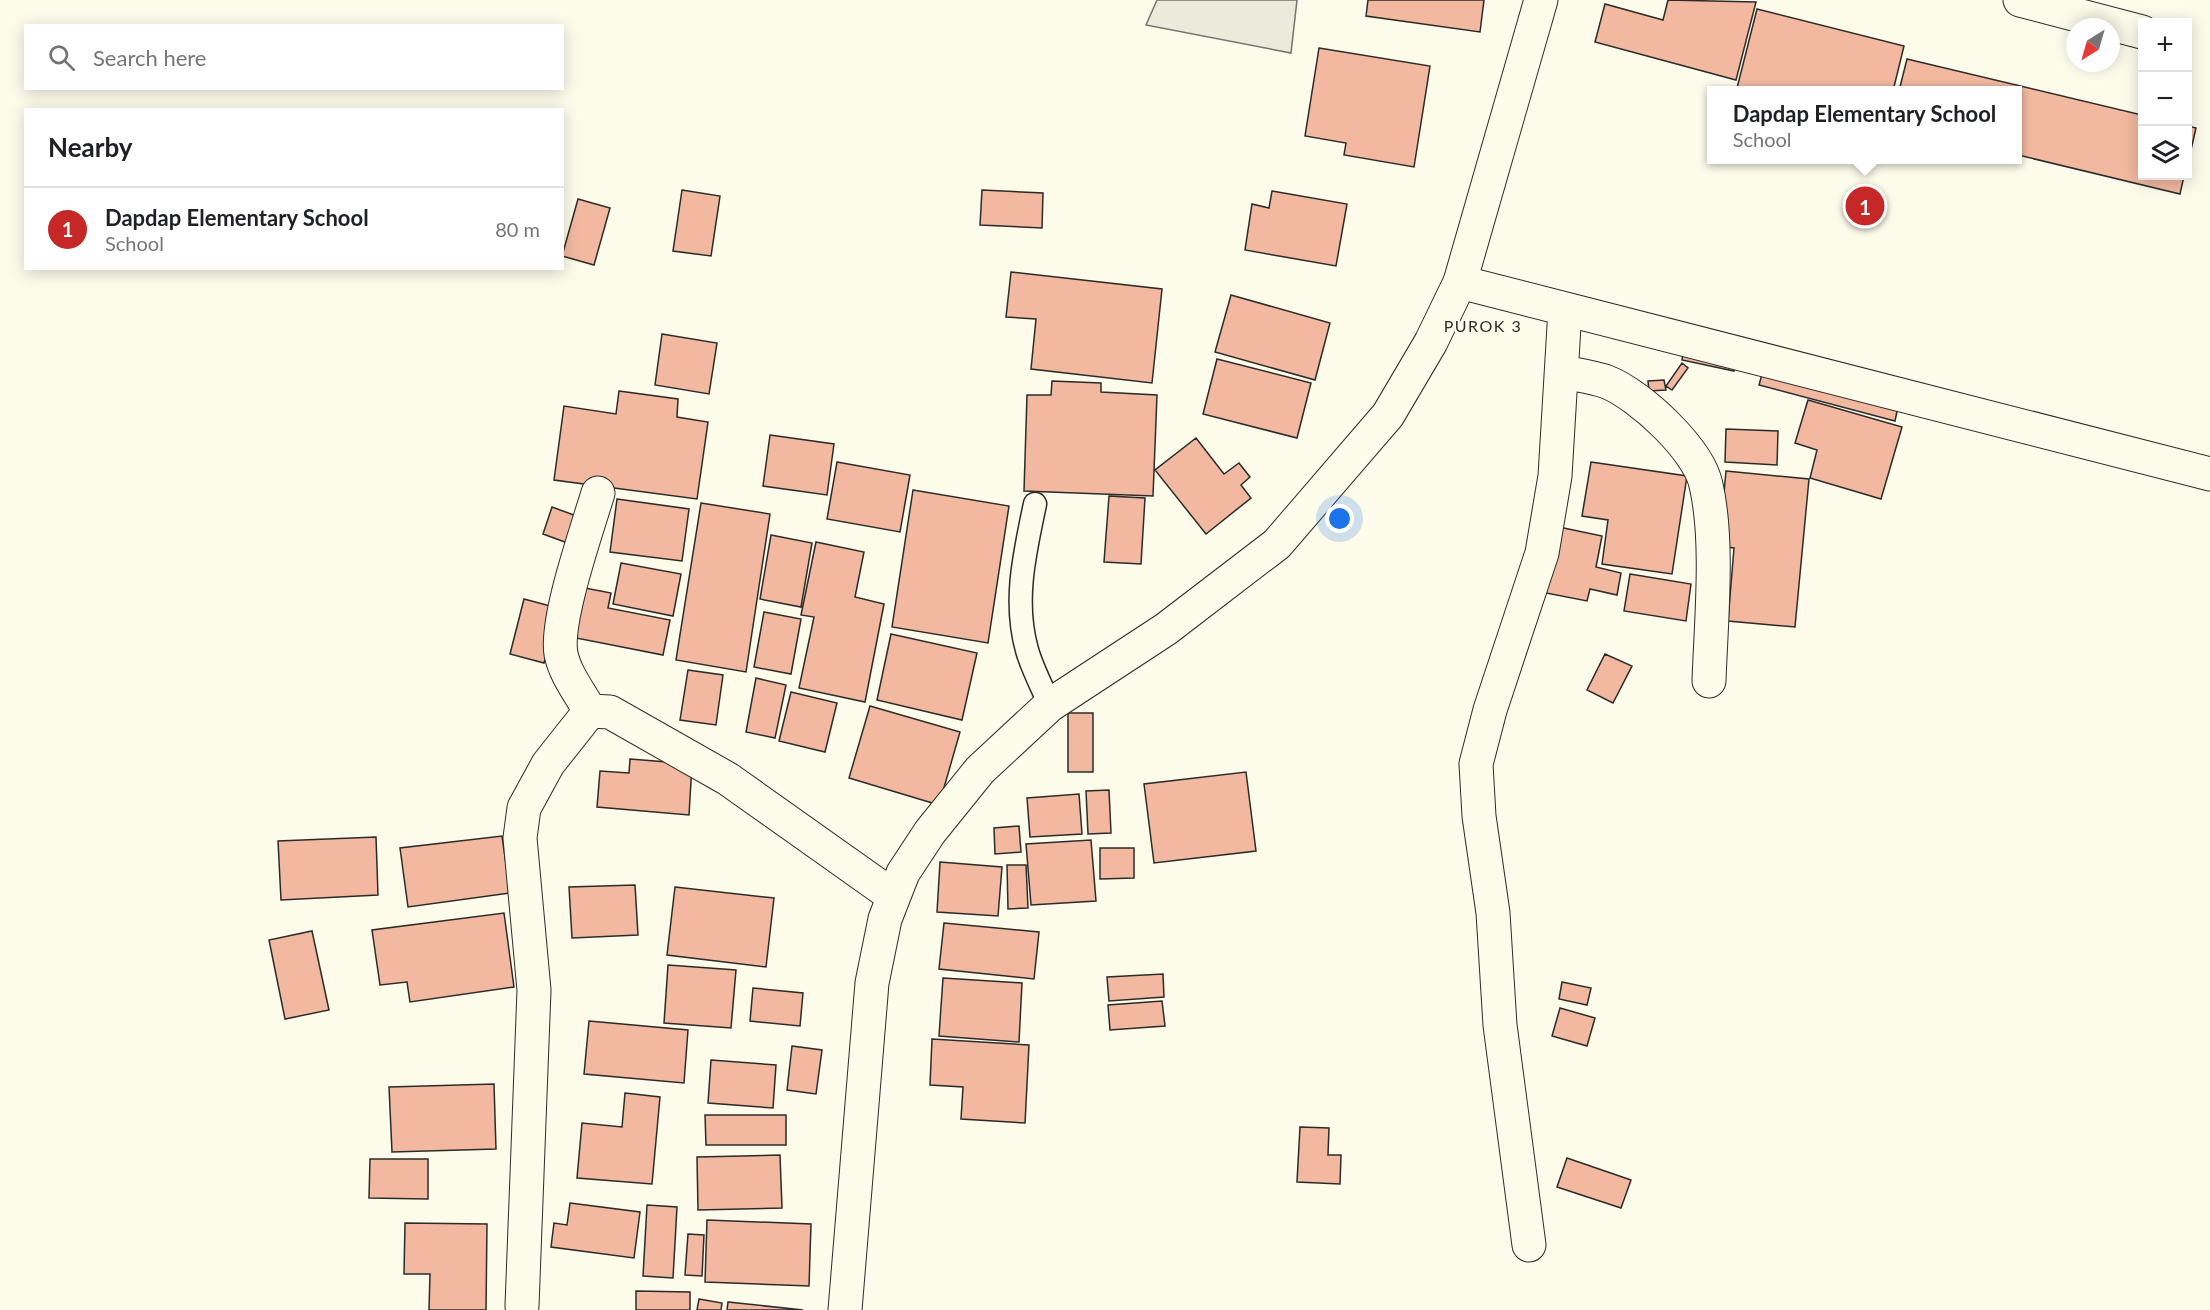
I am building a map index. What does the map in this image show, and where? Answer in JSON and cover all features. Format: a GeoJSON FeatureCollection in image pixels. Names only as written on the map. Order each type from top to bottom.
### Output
{"type":"FeatureCollection","features":[{"type":"Feature","properties":{"kind":"street"},"geometry":{"type":"LineString","coordinates":[[845,1310],[872,983],[893,896],[903,873],[930,832],[980,770],[1050,705],[1166,629],[1277,544],[1388,415],[1431,342],[1460,282],[1541,0]]}},
{"type":"Feature","properties":{"kind":"street"},"geometry":{"type":"LineString","coordinates":[[2020,0],[2138,31]]}},
{"type":"Feature","properties":{"kind":"street"},"geometry":{"type":"LineString","coordinates":[[1460,282],[2210,474]]}},
{"type":"Feature","properties":{"kind":"street"},"geometry":{"type":"LineString","coordinates":[[1529,1245],[1500,1025],[1493,913],[1479,816],[1476,764],[1490,710],[1542,553],[1555,476],[1565,309]]}},
{"type":"Feature","properties":{"kind":"street"},"geometry":{"type":"LineString","coordinates":[[1563,372],[1608,382],[1638,401],[1698,460],[1706,484],[1712,548],[1709,681]]}},
{"type":"Feature","properties":{"kind":"street"},"geometry":{"type":"LineString","coordinates":[[590,711],[572,681],[561,653],[562,622],[598,493]]}},
{"type":"Feature","properties":{"kind":"street"},"geometry":{"type":"LineString","coordinates":[[590,711],[610,712],[728,779],[893,896]]}},
{"type":"Feature","properties":{"kind":"street"},"geometry":{"type":"LineString","coordinates":[[522,1305],[534,990],[520,838],[524,808],[548,764],[590,711]]}},
{"type":"Feature","properties":{"kind":"lane"},"geometry":{"type":"LineString","coordinates":[[1035,504],[1020,587],[1021,624],[1027,651],[1050,705]]}},
{"type":"Feature","properties":{"kind":"shaded area"},"geometry":{"type":"Polygon","coordinates":[[[1157,0],[1297,0],[1291,53],[1146,25],[1157,0]]]}},
{"type":"Feature","properties":{"kind":"building"},"geometry":{"type":"Polygon","coordinates":[[[1368,0],[1484,0],[1480,32],[1366,16],[1368,0]]]}},
{"type":"Feature","properties":{"kind":"building"},"geometry":{"type":"Polygon","coordinates":[[[1668,0],[1756,2],[1736,80],[1595,42],[1605,4],[1663,20],[1668,0]]]}},
{"type":"Feature","properties":{"kind":"building"},"geometry":{"type":"Polygon","coordinates":[[[1757,9],[1904,46],[1894,86],[1738,86],[1757,9]]]}},
{"type":"Feature","properties":{"kind":"building"},"geometry":{"type":"Polygon","coordinates":[[[1319,48],[1430,66],[1414,167],[1344,155],[1346,143],[1305,136],[1319,48]]]}},
{"type":"Feature","properties":{"kind":"building"},"geometry":{"type":"Polygon","coordinates":[[[1907,59],[2020,86],[1900,86],[1907,59]]]}},
{"type":"Feature","properties":{"kind":"building"},"geometry":{"type":"Polygon","coordinates":[[[2022,86],[2138,114],[2138,180],[2183,180],[2180,194],[2022,156],[2022,86]]]}},
{"type":"Feature","properties":{"kind":"building"},"geometry":{"type":"Polygon","coordinates":[[[2192,127],[2196,128],[2192,146],[2192,127]]]}},
{"type":"Feature","properties":{"kind":"building"},"geometry":{"type":"Polygon","coordinates":[[[682,190],[720,196],[711,256],[673,251],[682,190]]]}},
{"type":"Feature","properties":{"kind":"building"},"geometry":{"type":"Polygon","coordinates":[[[982,190],[1043,193],[1042,228],[980,225],[982,190]]]}},
{"type":"Feature","properties":{"kind":"building"},"geometry":{"type":"Polygon","coordinates":[[[1272,191],[1347,204],[1336,266],[1245,250],[1252,204],[1269,208],[1272,191]]]}},
{"type":"Feature","properties":{"kind":"building"},"geometry":{"type":"Polygon","coordinates":[[[578,199],[610,208],[594,265],[564,257],[564,249],[578,199]]]}},
{"type":"Feature","properties":{"kind":"building"},"geometry":{"type":"Polygon","coordinates":[[[1011,272],[1162,289],[1152,383],[1031,369],[1036,319],[1006,317],[1011,272]]]}},
{"type":"Feature","properties":{"kind":"building"},"geometry":{"type":"Polygon","coordinates":[[[1231,295],[1330,323],[1315,380],[1215,352],[1231,295]]]}},
{"type":"Feature","properties":{"kind":"building"},"geometry":{"type":"Polygon","coordinates":[[[662,334],[717,343],[709,394],[655,385],[662,334]]]}},
{"type":"Feature","properties":{"kind":"building"},"geometry":{"type":"Polygon","coordinates":[[[1684,346],[1737,358],[1734,371],[1682,360],[1684,346]]]}},
{"type":"Feature","properties":{"kind":"building"},"geometry":{"type":"Polygon","coordinates":[[[1217,359],[1311,383],[1297,438],[1203,414],[1217,359]]]}},
{"type":"Feature","properties":{"kind":"building"},"geometry":{"type":"Polygon","coordinates":[[[1682,363],[1688,368],[1672,390],[1666,386],[1682,363]]]}},
{"type":"Feature","properties":{"kind":"building"},"geometry":{"type":"Polygon","coordinates":[[[1764,367],[1899,402],[1895,421],[1759,385],[1764,367]]]}},
{"type":"Feature","properties":{"kind":"building"},"geometry":{"type":"Polygon","coordinates":[[[1664,380],[1666,390],[1649,391],[1648,381],[1664,380]]]}},
{"type":"Feature","properties":{"kind":"building"},"geometry":{"type":"Polygon","coordinates":[[[1052,381],[1101,383],[1101,392],[1157,395],[1153,496],[1024,491],[1027,395],[1051,395],[1052,381]]]}},
{"type":"Feature","properties":{"kind":"building"},"geometry":{"type":"Polygon","coordinates":[[[619,391],[678,399],[677,417],[708,422],[697,499],[554,480],[564,406],[616,414],[619,391]]]}},
{"type":"Feature","properties":{"kind":"building"},"geometry":{"type":"Polygon","coordinates":[[[1808,400],[1902,427],[1881,499],[1810,478],[1817,450],[1795,443],[1808,400]]]}},
{"type":"Feature","properties":{"kind":"building"},"geometry":{"type":"Polygon","coordinates":[[[1726,429],[1778,431],[1777,465],[1725,462],[1726,429]]]}},
{"type":"Feature","properties":{"kind":"building"},"geometry":{"type":"Polygon","coordinates":[[[770,435],[834,444],[827,495],[763,486],[770,435]]]}},
{"type":"Feature","properties":{"kind":"building"},"geometry":{"type":"Polygon","coordinates":[[[1196,438],[1224,474],[1239,463],[1250,477],[1241,485],[1251,498],[1206,534],[1155,470],[1196,438]]]}},
{"type":"Feature","properties":{"kind":"building"},"geometry":{"type":"Polygon","coordinates":[[[837,462],[910,475],[900,532],[827,519],[837,462]]]}},
{"type":"Feature","properties":{"kind":"building"},"geometry":{"type":"Polygon","coordinates":[[[1591,462],[1687,476],[1672,574],[1602,564],[1608,520],[1582,516],[1591,462]]]}},
{"type":"Feature","properties":{"kind":"building"},"geometry":{"type":"Polygon","coordinates":[[[1726,471],[1809,479],[1795,627],[1728,621],[1734,548],[1719,546],[1726,471]]]}},
{"type":"Feature","properties":{"kind":"building"},"geometry":{"type":"Polygon","coordinates":[[[913,490],[1009,506],[988,643],[892,627],[913,490]]]}},
{"type":"Feature","properties":{"kind":"building"},"geometry":{"type":"Polygon","coordinates":[[[1109,496],[1145,498],[1141,564],[1104,562],[1109,496]]]}},
{"type":"Feature","properties":{"kind":"building"},"geometry":{"type":"Polygon","coordinates":[[[617,499],[689,509],[682,561],[610,552],[617,499]]]}},
{"type":"Feature","properties":{"kind":"building"},"geometry":{"type":"Polygon","coordinates":[[[701,503],[770,514],[746,672],[676,660],[701,503]]]}},
{"type":"Feature","properties":{"kind":"building"},"geometry":{"type":"Polygon","coordinates":[[[552,507],[582,518],[573,545],[543,534],[552,507]]]}},
{"type":"Feature","properties":{"kind":"building"},"geometry":{"type":"Polygon","coordinates":[[[1559,527],[1602,536],[1596,567],[1621,573],[1617,595],[1590,589],[1587,601],[1546,593],[1559,527]]]}},
{"type":"Feature","properties":{"kind":"building"},"geometry":{"type":"Polygon","coordinates":[[[771,535],[812,543],[801,607],[760,599],[771,535]]]}},
{"type":"Feature","properties":{"kind":"building"},"geometry":{"type":"Polygon","coordinates":[[[816,542],[864,552],[855,597],[884,604],[865,702],[799,688],[814,617],[801,615],[816,542]]]}},
{"type":"Feature","properties":{"kind":"building"},"geometry":{"type":"Polygon","coordinates":[[[621,563],[681,574],[673,616],[613,604],[621,563]]]}},
{"type":"Feature","properties":{"kind":"building"},"geometry":{"type":"Polygon","coordinates":[[[1630,574],[1691,584],[1686,621],[1624,611],[1630,574]]]}},
{"type":"Feature","properties":{"kind":"building"},"geometry":{"type":"Polygon","coordinates":[[[580,587],[611,593],[608,608],[670,620],[663,655],[571,637],[580,587]]]}},
{"type":"Feature","properties":{"kind":"building"},"geometry":{"type":"Polygon","coordinates":[[[524,599],[558,608],[544,663],[510,654],[524,599]]]}},
{"type":"Feature","properties":{"kind":"building"},"geometry":{"type":"Polygon","coordinates":[[[764,612],[801,619],[791,674],[754,667],[764,612]]]}},
{"type":"Feature","properties":{"kind":"building"},"geometry":{"type":"Polygon","coordinates":[[[891,634],[977,653],[962,720],[877,700],[891,634]]]}},
{"type":"Feature","properties":{"kind":"building"},"geometry":{"type":"Polygon","coordinates":[[[1605,654],[1632,666],[1613,703],[1587,690],[1605,654]]]}},
{"type":"Feature","properties":{"kind":"building"},"geometry":{"type":"Polygon","coordinates":[[[688,670],[723,675],[716,725],[680,720],[688,670]]]}},
{"type":"Feature","properties":{"kind":"building"},"geometry":{"type":"Polygon","coordinates":[[[756,678],[786,685],[775,738],[746,732],[756,678]]]}},
{"type":"Feature","properties":{"kind":"building"},"geometry":{"type":"Polygon","coordinates":[[[791,692],[837,703],[825,752],[779,741],[791,692]]]}},
{"type":"Feature","properties":{"kind":"building"},"geometry":{"type":"Polygon","coordinates":[[[870,706],[960,732],[939,805],[849,778],[870,706]]]}},
{"type":"Feature","properties":{"kind":"building"},"geometry":{"type":"Polygon","coordinates":[[[1068,713],[1093,713],[1093,772],[1068,772],[1068,713]]]}},
{"type":"Feature","properties":{"kind":"building"},"geometry":{"type":"Polygon","coordinates":[[[630,759],[692,764],[689,815],[597,807],[600,771],[629,773],[630,759]]]}},
{"type":"Feature","properties":{"kind":"building"},"geometry":{"type":"Polygon","coordinates":[[[1246,772],[1256,851],[1154,863],[1144,784],[1246,772]]]}},
{"type":"Feature","properties":{"kind":"building"},"geometry":{"type":"Polygon","coordinates":[[[1109,790],[1111,833],[1088,834],[1086,791],[1109,790]]]}},
{"type":"Feature","properties":{"kind":"building"},"geometry":{"type":"Polygon","coordinates":[[[1079,794],[1082,834],[1030,837],[1027,798],[1079,794]]]}},
{"type":"Feature","properties":{"kind":"building"},"geometry":{"type":"Polygon","coordinates":[[[1019,826],[1021,852],[995,854],[994,828],[1019,826]]]}},
{"type":"Feature","properties":{"kind":"building"},"geometry":{"type":"Polygon","coordinates":[[[502,836],[510,893],[408,907],[400,848],[502,836]]]}},
{"type":"Feature","properties":{"kind":"building"},"geometry":{"type":"Polygon","coordinates":[[[376,837],[378,895],[281,900],[278,841],[376,837]]]}},
{"type":"Feature","properties":{"kind":"building"},"geometry":{"type":"Polygon","coordinates":[[[1091,840],[1096,901],[1031,905],[1026,844],[1091,840]]]}},
{"type":"Feature","properties":{"kind":"building"},"geometry":{"type":"Polygon","coordinates":[[[1100,848],[1134,848],[1134,878],[1100,879],[1100,848]]]}},
{"type":"Feature","properties":{"kind":"building"},"geometry":{"type":"Polygon","coordinates":[[[940,862],[1002,867],[998,916],[937,912],[940,862]]]}},
{"type":"Feature","properties":{"kind":"building"},"geometry":{"type":"Polygon","coordinates":[[[1007,865],[1026,865],[1028,908],[1008,909],[1007,865]]]}},
{"type":"Feature","properties":{"kind":"building"},"geometry":{"type":"Polygon","coordinates":[[[635,885],[638,935],[572,938],[569,887],[635,885]]]}},
{"type":"Feature","properties":{"kind":"building"},"geometry":{"type":"Polygon","coordinates":[[[675,887],[774,898],[766,967],[667,955],[675,887]]]}},
{"type":"Feature","properties":{"kind":"building"},"geometry":{"type":"Polygon","coordinates":[[[504,913],[514,987],[410,1002],[407,982],[380,985],[372,930],[504,913]]]}},
{"type":"Feature","properties":{"kind":"building"},"geometry":{"type":"Polygon","coordinates":[[[944,923],[1039,932],[1034,979],[939,969],[944,923]]]}},
{"type":"Feature","properties":{"kind":"building"},"geometry":{"type":"Polygon","coordinates":[[[312,931],[329,1010],[285,1019],[269,940],[312,931]]]}},
{"type":"Feature","properties":{"kind":"building"},"geometry":{"type":"Polygon","coordinates":[[[668,965],[736,970],[731,1028],[664,1023],[668,965]]]}},
{"type":"Feature","properties":{"kind":"building"},"geometry":{"type":"Polygon","coordinates":[[[1163,974],[1164,997],[1109,1001],[1107,977],[1163,974]]]}},
{"type":"Feature","properties":{"kind":"building"},"geometry":{"type":"Polygon","coordinates":[[[943,978],[1022,983],[1019,1042],[939,1036],[943,978]]]}},
{"type":"Feature","properties":{"kind":"building"},"geometry":{"type":"Polygon","coordinates":[[[1562,982],[1591,988],[1587,1005],[1559,999],[1562,982]]]}},
{"type":"Feature","properties":{"kind":"building"},"geometry":{"type":"Polygon","coordinates":[[[753,988],[803,993],[800,1026],[750,1021],[753,988]]]}},
{"type":"Feature","properties":{"kind":"building"},"geometry":{"type":"Polygon","coordinates":[[[1162,1001],[1165,1026],[1110,1030],[1108,1005],[1162,1001]]]}},
{"type":"Feature","properties":{"kind":"building"},"geometry":{"type":"Polygon","coordinates":[[[1560,1008],[1595,1018],[1587,1046],[1552,1036],[1560,1008]]]}},
{"type":"Feature","properties":{"kind":"building"},"geometry":{"type":"Polygon","coordinates":[[[589,1021],[688,1030],[684,1083],[584,1074],[589,1021]]]}},
{"type":"Feature","properties":{"kind":"building"},"geometry":{"type":"Polygon","coordinates":[[[932,1039],[1029,1045],[1025,1123],[961,1119],[963,1087],[930,1085],[932,1039]]]}},
{"type":"Feature","properties":{"kind":"building"},"geometry":{"type":"Polygon","coordinates":[[[792,1046],[822,1050],[816,1094],[787,1090],[792,1046]]]}},
{"type":"Feature","properties":{"kind":"building"},"geometry":{"type":"Polygon","coordinates":[[[711,1060],[776,1065],[773,1108],[708,1103],[711,1060]]]}},
{"type":"Feature","properties":{"kind":"building"},"geometry":{"type":"Polygon","coordinates":[[[494,1084],[496,1149],[392,1152],[389,1087],[494,1084]]]}},
{"type":"Feature","properties":{"kind":"building"},"geometry":{"type":"Polygon","coordinates":[[[625,1093],[660,1097],[652,1184],[577,1178],[582,1123],[622,1127],[625,1093]]]}},
{"type":"Feature","properties":{"kind":"building"},"geometry":{"type":"Polygon","coordinates":[[[705,1115],[786,1115],[786,1145],[706,1145],[705,1115]]]}},
{"type":"Feature","properties":{"kind":"building"},"geometry":{"type":"Polygon","coordinates":[[[1300,1127],[1329,1128],[1328,1155],[1341,1155],[1340,1184],[1297,1182],[1300,1127]]]}},
{"type":"Feature","properties":{"kind":"building"},"geometry":{"type":"Polygon","coordinates":[[[780,1155],[782,1208],[698,1210],[697,1157],[780,1155]]]}},
{"type":"Feature","properties":{"kind":"building"},"geometry":{"type":"Polygon","coordinates":[[[1567,1158],[1631,1180],[1621,1208],[1557,1187],[1567,1158]]]}},
{"type":"Feature","properties":{"kind":"building"},"geometry":{"type":"Polygon","coordinates":[[[370,1159],[428,1159],[428,1199],[369,1198],[370,1159]]]}},
{"type":"Feature","properties":{"kind":"building"},"geometry":{"type":"Polygon","coordinates":[[[570,1203],[640,1212],[634,1258],[551,1247],[554,1223],[567,1225],[570,1203]]]}},
{"type":"Feature","properties":{"kind":"building"},"geometry":{"type":"Polygon","coordinates":[[[647,1205],[677,1207],[673,1278],[643,1276],[647,1205]]]}},
{"type":"Feature","properties":{"kind":"building"},"geometry":{"type":"Polygon","coordinates":[[[707,1220],[811,1224],[809,1286],[705,1282],[707,1220]]]}},
{"type":"Feature","properties":{"kind":"building"},"geometry":{"type":"Polygon","coordinates":[[[405,1223],[487,1224],[486,1310],[429,1310],[430,1274],[404,1274],[405,1223]]]}},
{"type":"Feature","properties":{"kind":"building"},"geometry":{"type":"Polygon","coordinates":[[[688,1234],[704,1235],[702,1276],[685,1275],[688,1234]]]}},
{"type":"Feature","properties":{"kind":"building"},"geometry":{"type":"Polygon","coordinates":[[[636,1291],[690,1292],[690,1310],[636,1310],[636,1291]]]}},
{"type":"Feature","properties":{"kind":"building"},"geometry":{"type":"Polygon","coordinates":[[[699,1299],[722,1303],[721,1310],[697,1310],[699,1299]]]}},
{"type":"Feature","properties":{"kind":"building"},"geometry":{"type":"Polygon","coordinates":[[[728,1302],[803,1310],[727,1310],[728,1302]]]}},
{"type":"Feature","properties":{"kind":"place","name":"Dapdap Elementary School"},"geometry":{"type":"Point","coordinates":[1865,206]}},
{"type":"Feature","properties":{"kind":"district","name":"PUROK 3"},"geometry":{"type":"Point","coordinates":[1483,325]}}]}
